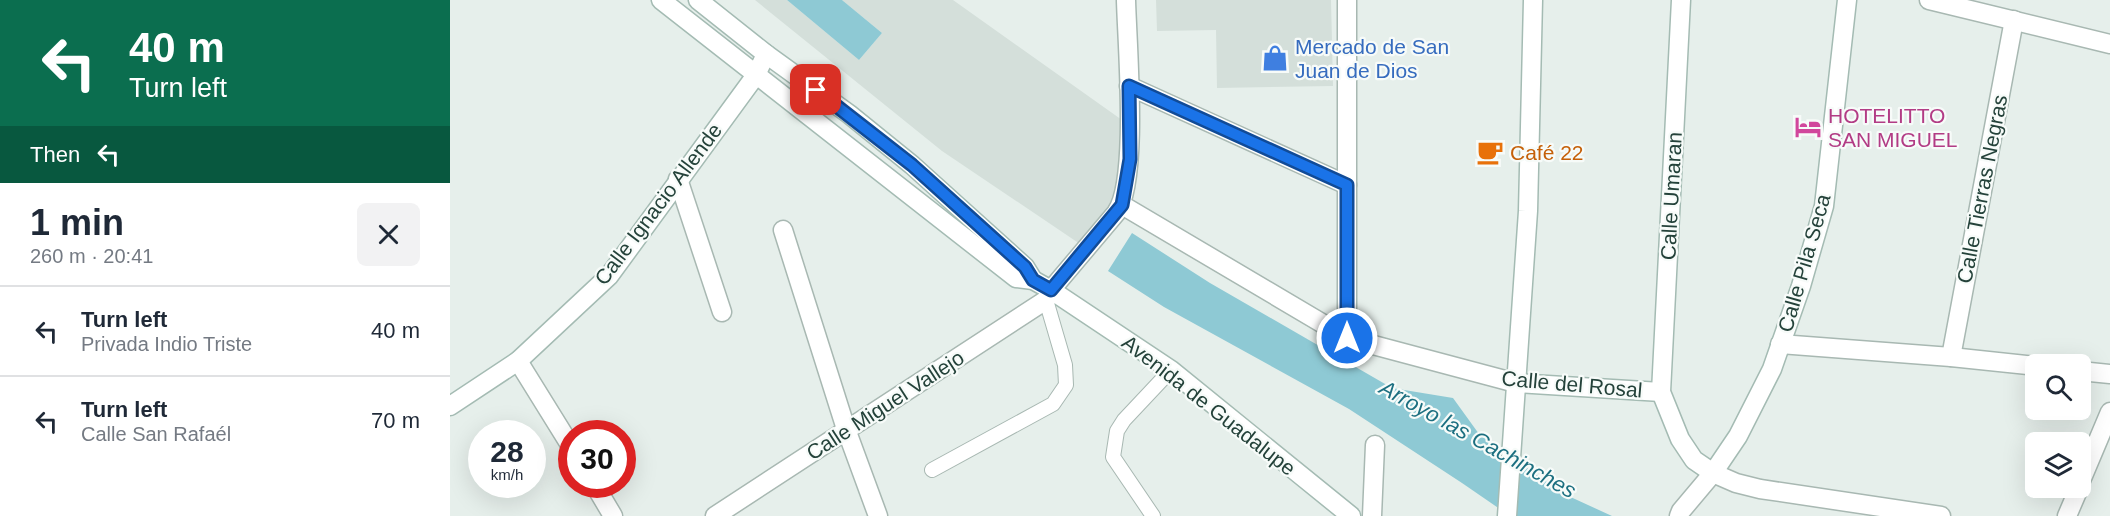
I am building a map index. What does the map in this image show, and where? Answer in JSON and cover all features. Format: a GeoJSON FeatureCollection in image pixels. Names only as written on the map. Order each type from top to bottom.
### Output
{"type":"FeatureCollection","features":[{"type":"Feature","properties":{"kind":"street","name":"Avenida de Guadalupe"},"geometry":{"type":"LineString","coordinates":[[661,0],[1016,278],[1033,280]]}},
{"type":"Feature","properties":{"kind":"street","name":"Avenida de Guadalupe"},"geometry":{"type":"LineString","coordinates":[[698,0],[766,54],[849,114],[912,165],[1025,267],[1033,280],[1048,295],[1171,370],[1351,516]]}},
{"type":"Feature","properties":{"kind":"street"},"geometry":{"type":"LineString","coordinates":[[1119,209],[1130,159],[1126,0]]}},
{"type":"Feature","properties":{"kind":"street"},"geometry":{"type":"LineString","coordinates":[[1347,0],[1347,338]]}},
{"type":"Feature","properties":{"kind":"street"},"geometry":{"type":"LineString","coordinates":[[1507,515],[1528,211],[1533,0]]}},
{"type":"Feature","properties":{"kind":"street","name":"Calle Umaran"},"geometry":{"type":"LineString","coordinates":[[1661,392],[1680,0]]}},
{"type":"Feature","properties":{"kind":"street","name":"Calle Pila Seca"},"geometry":{"type":"LineString","coordinates":[[1679,516],[1713,473],[1738,436],[1772,369],[1801,286],[1824,206],[1847,0]]}},
{"type":"Feature","properties":{"kind":"street"},"geometry":{"type":"LineString","coordinates":[[1929,0],[2110,44]]}},
{"type":"Feature","properties":{"kind":"street","name":"Calle Tierras Negras"},"geometry":{"type":"LineString","coordinates":[[1951,357],[2014,20]]}},
{"type":"Feature","properties":{"kind":"street","name":"Calle Ignacio Allende"},"geometry":{"type":"LineString","coordinates":[[450,406],[519,361],[609,276],[756,75],[766,54]]}},
{"type":"Feature","properties":{"kind":"street"},"geometry":{"type":"LineString","coordinates":[[1129,86],[1347,185]]}},
{"type":"Feature","properties":{"kind":"street"},"geometry":{"type":"LineString","coordinates":[[678,179],[722,312]]}},
{"type":"Feature","properties":{"kind":"street","name":"Calle del Rosal"},"geometry":{"type":"LineString","coordinates":[[1119,209],[1347,338],[1516,383],[1661,392],[1680,439],[1694,460],[1713,473],[1736,483],[1760,489],[1941,516]]}},
{"type":"Feature","properties":{"kind":"street","name":"Calle Miguel Vallejo"},"geometry":{"type":"LineString","coordinates":[[715,516],[1048,295],[1119,209]]}},
{"type":"Feature","properties":{"kind":"street"},"geometry":{"type":"LineString","coordinates":[[783,230],[846,429],[878,516]]}},
{"type":"Feature","properties":{"kind":"street"},"geometry":{"type":"LineString","coordinates":[[1780,344],[2025,365]]}},
{"type":"Feature","properties":{"kind":"street"},"geometry":{"type":"LineString","coordinates":[[519,361],[558,424]]}},
{"type":"Feature","properties":{"kind":"street"},"geometry":{"type":"LineString","coordinates":[[2091,371],[2110,374]]}},
{"type":"Feature","properties":{"kind":"street"},"geometry":{"type":"LineString","coordinates":[[2091,457],[2110,412]]}},
{"type":"Feature","properties":{"kind":"street"},"geometry":{"type":"LineString","coordinates":[[1372,516],[1375,445]]}},
{"type":"Feature","properties":{"kind":"street"},"geometry":{"type":"LineString","coordinates":[[602,498],[613,516]]}},
{"type":"Feature","properties":{"kind":"street"},"geometry":{"type":"LineString","coordinates":[[2067,516],[2075,498]]}},
{"type":"Feature","properties":{"kind":"lane"},"geometry":{"type":"LineString","coordinates":[[932,470],[1053,404],[1066,385],[1065,364],[1048,295]]}},
{"type":"Feature","properties":{"kind":"lane"},"geometry":{"type":"LineString","coordinates":[[1153,516],[1113,457],[1117,431],[1124,420],[1171,370]]}},
{"type":"Feature","properties":{"kind":"shaded area"},"geometry":{"type":"Polygon","coordinates":[[[755,0],[787,0],[859,60],[882,33],[842,0],[953,0],[1122,120],[1117,195],[1080,244],[942,151],[755,0]]]}},
{"type":"Feature","properties":{"kind":"shaded area","name":"Mercado de San Juan de Dios"},"geometry":{"type":"Polygon","coordinates":[[[1156,0],[1331,0],[1333,86],[1217,88],[1216,30],[1157,31],[1156,0]]]}},
{"type":"Feature","properties":{"kind":"water"},"geometry":{"type":"Polygon","coordinates":[[[787,0],[842,0],[882,33],[859,60],[787,0]]]}},
{"type":"Feature","properties":{"kind":"water","name":"Arroyo las Cachinches"},"geometry":{"type":"Polygon","coordinates":[[[1132,233],[1210,283],[1392,388],[1453,398],[1479,434],[1564,494],[1612,516],[1510,516],[1349,409],[1164,307],[1108,271],[1132,233]]]}},
{"type":"Feature","properties":{"kind":"place","name":"Mercado de San Juan de Dios"},"geometry":{"type":"Point","coordinates":[1275,58]}},
{"type":"Feature","properties":{"kind":"place","name":"HOTELITTO SAN MIGUEL"},"geometry":{"type":"Point","coordinates":[1808,127]}},
{"type":"Feature","properties":{"kind":"place","name":"Café 22"},"geometry":{"type":"Point","coordinates":[1490,152]}},
{"type":"Feature","properties":{"kind":"route"},"geometry":{"type":"LineString","coordinates":[[816,90],[912,165],[1025,267],[1033,280],[1051,290],[1122,205],[1130,159],[1129,86],[1347,185],[1347,338]]}}]}
